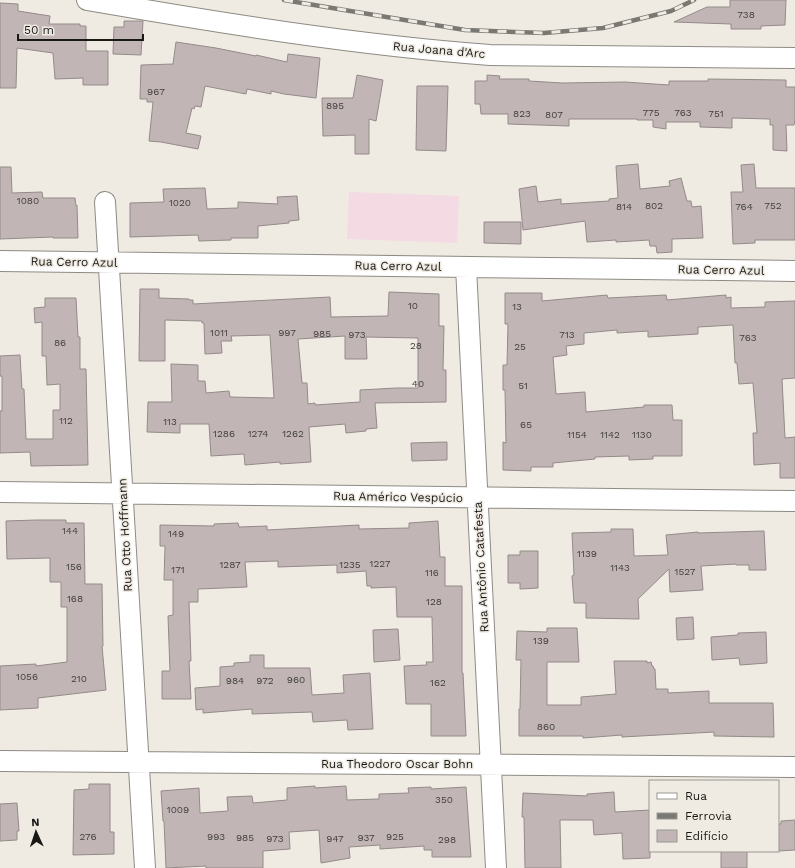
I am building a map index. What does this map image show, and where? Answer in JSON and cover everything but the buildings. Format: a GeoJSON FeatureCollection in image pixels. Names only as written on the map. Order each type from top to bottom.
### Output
{"type":"FeatureCollection","features":[{"type":"Feature","properties":{"kind":"street","name":"Rua Joana d'Arc"},"geometry":{"type":"LineString","coordinates":[[87,0],[149,5],[343,40],[408,48],[490,55],[795,58]]}},
{"type":"Feature","properties":{"kind":"street","name":"Rua Otto Hoffmann"},"geometry":{"type":"LineString","coordinates":[[105,202],[145,868]]}},
{"type":"Feature","properties":{"kind":"street","name":"Rua Cerro Azul"},"geometry":{"type":"LineString","coordinates":[[0,261],[795,271]]}},
{"type":"Feature","properties":{"kind":"street","name":"Rua Antônio Catafesta"},"geometry":{"type":"LineString","coordinates":[[466,267],[496,868]]}},
{"type":"Feature","properties":{"kind":"street","name":"Rua Américo Vespúcio"},"geometry":{"type":"LineString","coordinates":[[0,492],[795,501]]}},
{"type":"Feature","properties":{"kind":"street","name":"Rua Theodoro Oscar Bohn"},"geometry":{"type":"LineString","coordinates":[[0,761],[795,767]]}},
{"type":"Feature","properties":{"kind":"shaded area"},"geometry":{"type":"Polygon","coordinates":[[[349,192],[459,196],[457,243],[347,239],[349,192]]]}},
{"type":"Feature","properties":{"kind":"railway"},"geometry":{"type":"LineString","coordinates":[[284,0],[465,30],[544,33],[603,28],[671,11],[694,0]]}}]}
